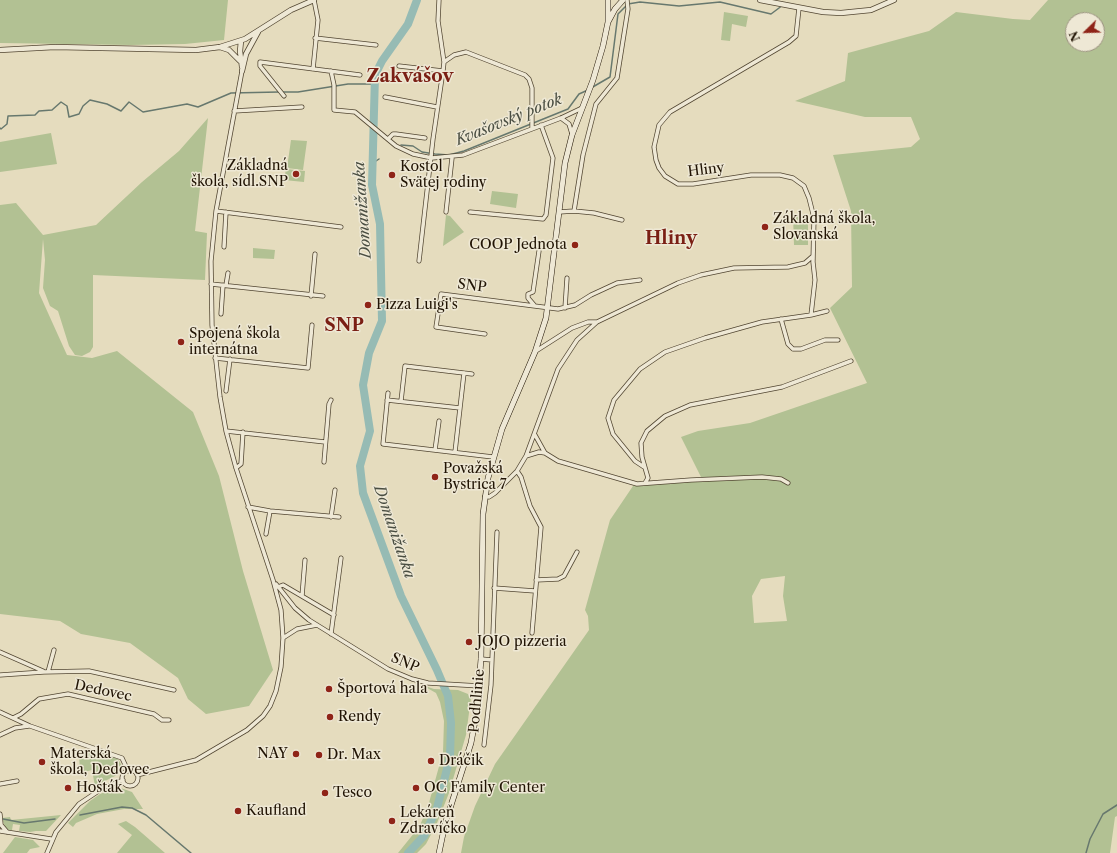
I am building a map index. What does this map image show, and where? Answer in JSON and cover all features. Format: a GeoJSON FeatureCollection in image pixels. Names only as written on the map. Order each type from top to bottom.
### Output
{"type":"FeatureCollection","features":[{"type":"Feature","properties":{"kind":"main road"},"geometry":{"type":"LineString","coordinates":[[439,853],[445,824],[471,743],[480,686],[482,542],[485,496],[493,457],[505,422],[535,352],[548,308],[565,163],[572,135],[593,80],[603,46],[608,22],[608,0]]}},
{"type":"Feature","properties":{"kind":"main road"},"geometry":{"type":"LineString","coordinates":[[608,22],[615,9],[623,0]]}},
{"type":"Feature","properties":{"kind":"street"},"geometry":{"type":"LineString","coordinates":[[0,50],[55,47],[196,50],[220,47],[241,41],[291,10],[314,0],[318,20],[312,69]]}},
{"type":"Feature","properties":{"kind":"street"},"geometry":{"type":"LineString","coordinates":[[420,261],[437,107],[444,62],[438,21],[439,0]]}},
{"type":"Feature","properties":{"kind":"street"},"geometry":{"type":"LineString","coordinates":[[574,211],[582,155],[596,104],[617,78],[628,9],[627,0]]}},
{"type":"Feature","properties":{"kind":"street"},"geometry":{"type":"LineString","coordinates":[[760,0],[782,3],[799,8],[841,13],[871,10],[894,0]]}},
{"type":"Feature","properties":{"kind":"street","name":"Hliny"},"geometry":{"type":"LineString","coordinates":[[799,8],[796,36],[789,42],[670,112],[662,120],[658,129],[654,142],[654,152],[657,164],[661,171],[671,181],[678,184],[693,184],[751,175],[780,175],[793,178],[805,189],[812,209],[814,222],[813,256],[815,280],[811,315]]}},
{"type":"Feature","properties":{"kind":"street"},"geometry":{"type":"LineString","coordinates":[[242,71],[246,54],[259,30]]}},
{"type":"Feature","properties":{"kind":"street"},"geometry":{"type":"LineString","coordinates":[[315,38],[376,45]]}},
{"type":"Feature","properties":{"kind":"street"},"geometry":{"type":"LineString","coordinates":[[241,41],[246,54]]}},
{"type":"Feature","properties":{"kind":"street"},"geometry":{"type":"LineString","coordinates":[[241,41],[242,71]]}},
{"type":"Feature","properties":{"kind":"street"},"geometry":{"type":"LineString","coordinates":[[220,47],[233,53],[241,62]]}},
{"type":"Feature","properties":{"kind":"street"},"geometry":{"type":"LineString","coordinates":[[444,62],[454,55],[466,52],[525,75],[529,79],[532,88],[532,125]]}},
{"type":"Feature","properties":{"kind":"street"},"geometry":{"type":"LineString","coordinates":[[284,96],[260,66],[260,62],[360,75]]}},
{"type":"Feature","properties":{"kind":"street"},"geometry":{"type":"LineString","coordinates":[[399,66],[443,71]]}},
{"type":"Feature","properties":{"kind":"street","name":"SNP"},"geometry":{"type":"LineString","coordinates":[[137,775],[196,760],[247,730],[263,716],[272,702],[279,677],[283,638],[281,610],[273,580],[236,468],[226,431],[215,358],[212,325],[211,284],[216,211],[242,71]]}},
{"type":"Feature","properties":{"kind":"street"},"geometry":{"type":"LineString","coordinates":[[331,71],[334,85],[334,110],[355,112],[403,150],[452,158],[532,125],[541,125],[583,108]]}},
{"type":"Feature","properties":{"kind":"street"},"geometry":{"type":"LineString","coordinates":[[385,97],[437,107]]}},
{"type":"Feature","properties":{"kind":"street"},"geometry":{"type":"LineString","coordinates":[[234,110],[302,107]]}},
{"type":"Feature","properties":{"kind":"street"},"geometry":{"type":"LineString","coordinates":[[561,118],[569,124],[572,135]]}},
{"type":"Feature","properties":{"kind":"street"},"geometry":{"type":"LineString","coordinates":[[470,212],[543,219],[546,215],[553,158],[541,125]]}},
{"type":"Feature","properties":{"kind":"street"},"geometry":{"type":"LineString","coordinates":[[388,139],[393,134],[425,138]]}},
{"type":"Feature","properties":{"kind":"street"},"geometry":{"type":"LineString","coordinates":[[446,212],[452,158]]}},
{"type":"Feature","properties":{"kind":"street"},"geometry":{"type":"LineString","coordinates":[[216,211],[341,227]]}},
{"type":"Feature","properties":{"kind":"street"},"geometry":{"type":"LineString","coordinates":[[559,212],[574,211],[622,220]]}},
{"type":"Feature","properties":{"kind":"street"},"geometry":{"type":"LineString","coordinates":[[224,247],[226,212]]}},
{"type":"Feature","properties":{"kind":"street"},"geometry":{"type":"LineString","coordinates":[[535,306],[528,298],[528,294],[533,292],[539,251]]}},
{"type":"Feature","properties":{"kind":"street"},"geometry":{"type":"LineString","coordinates":[[311,296],[315,254]]}},
{"type":"Feature","properties":{"kind":"street"},"geometry":{"type":"LineString","coordinates":[[485,496],[489,497],[495,494],[517,471],[526,456],[535,434],[554,378],[561,363],[577,340],[597,322],[678,283],[701,275],[734,268],[788,267],[805,263],[813,256]]}},
{"type":"Feature","properties":{"kind":"street"},"geometry":{"type":"LineString","coordinates":[[220,314],[228,273]]}},
{"type":"Feature","properties":{"kind":"street"},"geometry":{"type":"LineString","coordinates":[[564,308],[567,278]]}},
{"type":"Feature","properties":{"kind":"street"},"geometry":{"type":"LineString","coordinates":[[548,308],[564,308],[617,283],[640,280]]}},
{"type":"Feature","properties":{"kind":"street"},"geometry":{"type":"LineString","coordinates":[[211,284],[311,296],[323,296]]}},
{"type":"Feature","properties":{"kind":"street","name":"SNP"},"geometry":{"type":"LineString","coordinates":[[485,334],[436,327],[441,294],[548,308]]}},
{"type":"Feature","properties":{"kind":"street"},"geometry":{"type":"LineString","coordinates":[[644,467],[635,461],[613,434],[608,418],[614,400],[636,372],[655,357],[674,349],[740,327],[827,312]]}},
{"type":"Feature","properties":{"kind":"street"},"geometry":{"type":"LineString","coordinates":[[781,319],[788,344],[793,349],[801,349],[825,340],[838,340]]}},
{"type":"Feature","properties":{"kind":"street"},"geometry":{"type":"LineString","coordinates":[[535,352],[572,328],[588,322],[597,322]]}},
{"type":"Feature","properties":{"kind":"street"},"geometry":{"type":"LineString","coordinates":[[215,358],[308,368],[312,325]]}},
{"type":"Feature","properties":{"kind":"street"},"geometry":{"type":"LineString","coordinates":[[226,391],[230,359]]}},
{"type":"Feature","properties":{"kind":"street"},"geometry":{"type":"LineString","coordinates":[[645,483],[648,478],[641,452],[643,438],[654,424],[671,412],[690,405],[778,388],[851,361]]}},
{"type":"Feature","properties":{"kind":"street"},"geometry":{"type":"LineString","coordinates":[[401,401],[405,366],[472,374]]}},
{"type":"Feature","properties":{"kind":"street"},"geometry":{"type":"LineString","coordinates":[[455,452],[464,373]]}},
{"type":"Feature","properties":{"kind":"street"},"geometry":{"type":"LineString","coordinates":[[388,393],[383,444],[493,457]]}},
{"type":"Feature","properties":{"kind":"street"},"geometry":{"type":"LineString","coordinates":[[324,462],[329,404],[331,400]]}},
{"type":"Feature","properties":{"kind":"street"},"geometry":{"type":"LineString","coordinates":[[387,400],[460,408]]}},
{"type":"Feature","properties":{"kind":"street"},"geometry":{"type":"LineString","coordinates":[[435,450],[439,421]]}},
{"type":"Feature","properties":{"kind":"street"},"geometry":{"type":"LineString","coordinates":[[226,431],[325,442]]}},
{"type":"Feature","properties":{"kind":"street"},"geometry":{"type":"LineString","coordinates":[[236,468],[241,464],[243,432]]}},
{"type":"Feature","properties":{"kind":"street"},"geometry":{"type":"LineString","coordinates":[[535,434],[537,442],[545,453],[558,461],[636,484],[762,477],[781,479],[788,483]]}},
{"type":"Feature","properties":{"kind":"street"},"geometry":{"type":"LineString","coordinates":[[526,456],[535,453],[545,453]]}},
{"type":"Feature","properties":{"kind":"street"},"geometry":{"type":"LineString","coordinates":[[517,471],[521,477],[530,506],[541,527],[532,633]]}},
{"type":"Feature","properties":{"kind":"street"},"geometry":{"type":"LineString","coordinates":[[331,517],[335,490]]}},
{"type":"Feature","properties":{"kind":"street"},"geometry":{"type":"LineString","coordinates":[[248,507],[270,511],[339,517]]}},
{"type":"Feature","properties":{"kind":"street"},"geometry":{"type":"LineString","coordinates":[[266,534],[270,511]]}},
{"type":"Feature","properties":{"kind":"street","name":"Podhlinie"},"geometry":{"type":"LineString","coordinates":[[484,745],[491,685],[497,532]]}},
{"type":"Feature","properties":{"kind":"street"},"geometry":{"type":"LineString","coordinates":[[536,580],[558,579],[564,576],[577,552]]}},
{"type":"Feature","properties":{"kind":"street"},"geometry":{"type":"LineString","coordinates":[[331,634],[341,558]]}},
{"type":"Feature","properties":{"kind":"street"},"geometry":{"type":"LineString","coordinates":[[302,596],[305,560]]}},
{"type":"Feature","properties":{"kind":"street","name":"SNP"},"geometry":{"type":"LineString","coordinates":[[273,580],[295,608],[331,634],[388,669],[412,679],[434,684],[480,686]]}},
{"type":"Feature","properties":{"kind":"street"},"geometry":{"type":"LineString","coordinates":[[278,587],[283,585],[334,614]]}},
{"type":"Feature","properties":{"kind":"street"},"geometry":{"type":"LineString","coordinates":[[494,588],[535,591]]}},
{"type":"Feature","properties":{"kind":"street"},"geometry":{"type":"LineString","coordinates":[[283,638],[297,629],[318,625]]}},
{"type":"Feature","properties":{"kind":"street"},"geometry":{"type":"LineString","coordinates":[[46,672],[54,650]]}},
{"type":"Feature","properties":{"kind":"street","name":"Dedovec"},"geometry":{"type":"LineString","coordinates":[[0,652],[46,672]]}},
{"type":"Feature","properties":{"kind":"street","name":"Podhlinie"},"geometry":{"type":"LineString","coordinates":[[481,659],[492,660]]}},
{"type":"Feature","properties":{"kind":"street"},"geometry":{"type":"LineString","coordinates":[[24,673],[27,669],[26,664]]}},
{"type":"Feature","properties":{"kind":"street","name":"Dedovec"},"geometry":{"type":"LineString","coordinates":[[0,675],[89,671],[174,690]]}},
{"type":"Feature","properties":{"kind":"street","name":"Dedovec"},"geometry":{"type":"LineString","coordinates":[[13,718],[21,714],[39,699],[68,694],[154,714],[162,720],[169,720]]}},
{"type":"Feature","properties":{"kind":"street"},"geometry":{"type":"LineString","coordinates":[[0,712],[30,726],[122,758],[128,771]]}},
{"type":"Feature","properties":{"kind":"street"},"geometry":{"type":"LineString","coordinates":[[0,735],[15,728],[30,726]]}},
{"type":"Feature","properties":{"kind":"street"},"geometry":{"type":"LineString","coordinates":[[128,771],[135,772],[137,775],[137,781],[133,786],[127,786],[123,780],[124,774],[128,771]]}},
{"type":"Feature","properties":{"kind":"street"},"geometry":{"type":"LineString","coordinates":[[47,853],[51,839],[63,821],[79,804],[98,791],[123,780]]}},
{"type":"Feature","properties":{"kind":"street"},"geometry":{"type":"LineString","coordinates":[[0,784],[17,781]]}},
{"type":"Feature","properties":{"kind":"street"},"geometry":{"type":"LineString","coordinates":[[0,815],[1,825],[9,832]]}},
{"type":"Feature","properties":{"kind":"street"},"geometry":{"type":"LineString","coordinates":[[0,831],[51,839]]}},
{"type":"Feature","properties":{"kind":"green space"},"geometry":{"type":"Polygon","coordinates":[[[0,0],[228,0],[224,40],[185,44],[131,45],[0,43],[0,0]]]}},
{"type":"Feature","properties":{"kind":"green space"},"geometry":{"type":"Polygon","coordinates":[[[1048,0],[1117,0],[1117,816],[1115,817],[1110,853],[461,853],[464,837],[475,806],[495,764],[589,630],[588,616],[585,610],[610,520],[633,486],[702,479],[681,437],[698,431],[750,423],[867,383],[830,308],[852,287],[851,211],[833,155],[911,147],[920,139],[911,117],[865,117],[795,101],[845,81],[848,53],[929,31],[956,12],[1030,20],[1048,0]],[[785,576],[761,579],[752,596],[754,623],[787,621],[783,596],[785,576]]]}},
{"type":"Feature","properties":{"kind":"green space"},"geometry":{"type":"Polygon","coordinates":[[[724,12],[748,16],[746,27],[732,24],[730,41],[721,40],[724,12]]]}},
{"type":"Feature","properties":{"kind":"green space"},"geometry":{"type":"Polygon","coordinates":[[[208,118],[195,231],[207,233],[205,280],[93,275],[93,347],[90,352],[82,356],[75,355],[69,346],[58,311],[50,306],[43,288],[45,260],[43,239],[39,293],[67,355],[92,358],[117,351],[193,412],[219,476],[243,571],[273,670],[249,706],[206,714],[188,699],[178,678],[130,643],[81,634],[60,621],[0,614],[0,205],[16,203],[43,235],[96,225],[142,182],[179,151],[208,118]]]}},
{"type":"Feature","properties":{"kind":"green space"},"geometry":{"type":"Polygon","coordinates":[[[51,133],[57,164],[0,172],[0,142],[51,133]]]}},
{"type":"Feature","properties":{"kind":"green space"},"geometry":{"type":"Polygon","coordinates":[[[291,140],[307,141],[303,170],[287,168],[291,140]]]}},
{"type":"Feature","properties":{"kind":"green space"},"geometry":{"type":"Polygon","coordinates":[[[286,169],[305,171],[304,182],[284,180],[286,169]]]}},
{"type":"Feature","properties":{"kind":"green space"},"geometry":{"type":"Polygon","coordinates":[[[492,191],[518,194],[516,208],[490,204],[492,191]]]}},
{"type":"Feature","properties":{"kind":"green space"},"geometry":{"type":"Polygon","coordinates":[[[446,215],[450,216],[464,232],[443,246],[446,215]]]}},
{"type":"Feature","properties":{"kind":"green space"},"geometry":{"type":"Polygon","coordinates":[[[808,215],[808,245],[794,245],[793,216],[808,215]]]}},
{"type":"Feature","properties":{"kind":"green space"},"geometry":{"type":"Polygon","coordinates":[[[253,248],[275,250],[274,259],[253,258],[253,248]]]}},
{"type":"Feature","properties":{"kind":"green space"},"geometry":{"type":"Polygon","coordinates":[[[422,685],[434,689],[458,690],[468,694],[471,698],[466,735],[449,793],[437,823],[426,844],[417,853],[398,853],[419,827],[427,810],[443,752],[444,721],[440,702],[436,693],[422,685]]]}},
{"type":"Feature","properties":{"kind":"green space"},"geometry":{"type":"Polygon","coordinates":[[[92,751],[118,759],[122,766],[119,774],[95,786],[92,770],[80,773],[79,754],[92,751]]]}},
{"type":"Feature","properties":{"kind":"green space"},"geometry":{"type":"Polygon","coordinates":[[[118,787],[132,792],[143,809],[124,809],[97,814],[76,823],[73,827],[68,823],[90,801],[100,794],[118,787]]]}},
{"type":"Feature","properties":{"kind":"green space"},"geometry":{"type":"Polygon","coordinates":[[[61,815],[46,831],[30,832],[19,831],[20,825],[13,824],[12,830],[6,830],[2,818],[10,817],[11,820],[61,815]]]}},
{"type":"Feature","properties":{"kind":"green space"},"geometry":{"type":"Polygon","coordinates":[[[126,821],[165,853],[117,853],[132,835],[118,824],[126,821]]]}},
{"type":"Feature","properties":{"kind":"green space"},"geometry":{"type":"Polygon","coordinates":[[[15,837],[33,840],[40,847],[30,849],[27,853],[3,853],[15,837]]]}},
{"type":"Feature","properties":{"kind":"waterway","name":"Domanižanka"},"geometry":{"type":"LineString","coordinates":[[408,853],[424,836],[437,808],[450,757],[451,723],[448,696],[401,596],[363,493],[360,466],[370,431],[363,385],[369,353],[382,321],[380,224],[372,185],[375,75],[382,61],[408,24],[417,0]]}},
{"type":"Feature","properties":{"kind":"waterway","name":"Kvašovský potok"},"geometry":{"type":"LineString","coordinates":[[591,88],[610,77],[618,14],[628,4],[640,2],[679,6],[720,2],[771,14],[783,5]]}},
{"type":"Feature","properties":{"kind":"waterway"},"geometry":{"type":"LineString","coordinates":[[282,92],[298,92],[348,84],[375,84]]}},
{"type":"Feature","properties":{"kind":"waterway","name":"Kvašovský potok"},"geometry":{"type":"LineString","coordinates":[[401,145],[413,146],[422,152],[435,154],[449,155],[464,151],[568,109],[579,94],[588,90]]}},
{"type":"Feature","properties":{"kind":"waterway"},"geometry":{"type":"LineString","coordinates":[[0,128],[1,129],[7,124],[8,116],[35,115],[39,111],[52,110],[61,102],[67,106],[69,117],[79,114],[83,106],[90,100],[107,104],[121,111],[129,102],[143,112],[187,104],[198,107],[231,93],[279,92]]}},
{"type":"Feature","properties":{"kind":"waterway","name":"Kvašovský potok"},"geometry":{"type":"LineString","coordinates":[[373,163],[379,159]]}},
{"type":"Feature","properties":{"kind":"waterway"},"geometry":{"type":"LineString","coordinates":[[1086,853],[1090,839],[1103,814],[1117,805]]}},
{"type":"Feature","properties":{"kind":"waterway"},"geometry":{"type":"LineString","coordinates":[[80,815],[122,807],[132,808],[146,815],[191,853]]}},
{"type":"Feature","properties":{"kind":"waterway"},"geometry":{"type":"LineString","coordinates":[[3,819],[24,823],[55,819]]}},
{"type":"Feature","properties":{"kind":"place","name":"Základná škola, sídl.SNP"},"geometry":{"type":"Point","coordinates":[296,174]}},
{"type":"Feature","properties":{"kind":"place","name":"Kostol Svätej rodiny"},"geometry":{"type":"Point","coordinates":[392,175]}},
{"type":"Feature","properties":{"kind":"place","name":"Základná škola, Slovanská"},"geometry":{"type":"Point","coordinates":[765,227]}},
{"type":"Feature","properties":{"kind":"place","name":"COOP Jednota"},"geometry":{"type":"Point","coordinates":[575,245]}},
{"type":"Feature","properties":{"kind":"place","name":"Pizza Luigi's"},"geometry":{"type":"Point","coordinates":[368,305]}},
{"type":"Feature","properties":{"kind":"place","name":"Spojená škola internátna"},"geometry":{"type":"Point","coordinates":[181,342]}},
{"type":"Feature","properties":{"kind":"place","name":"Považská Bystrica 7"},"geometry":{"type":"Point","coordinates":[435,477]}},
{"type":"Feature","properties":{"kind":"place","name":"JOJO pizzeria"},"geometry":{"type":"Point","coordinates":[469,642]}},
{"type":"Feature","properties":{"kind":"place","name":"Športová hala"},"geometry":{"type":"Point","coordinates":[329,689]}},
{"type":"Feature","properties":{"kind":"place","name":"Rendy"},"geometry":{"type":"Point","coordinates":[330,717]}},
{"type":"Feature","properties":{"kind":"place","name":"NAY"},"geometry":{"type":"Point","coordinates":[296,754]}},
{"type":"Feature","properties":{"kind":"place","name":"Dr. Max"},"geometry":{"type":"Point","coordinates":[319,755]}},
{"type":"Feature","properties":{"kind":"place","name":"Dráčik"},"geometry":{"type":"Point","coordinates":[431,761]}},
{"type":"Feature","properties":{"kind":"place","name":"Materská škola, Dedovec"},"geometry":{"type":"Point","coordinates":[42,762]}},
{"type":"Feature","properties":{"kind":"place","name":"Hošták"},"geometry":{"type":"Point","coordinates":[68,788]}},
{"type":"Feature","properties":{"kind":"place","name":"OC Family Center"},"geometry":{"type":"Point","coordinates":[416,788]}},
{"type":"Feature","properties":{"kind":"place","name":"Tesco"},"geometry":{"type":"Point","coordinates":[325,793]}},
{"type":"Feature","properties":{"kind":"place","name":"Kaufland"},"geometry":{"type":"Point","coordinates":[238,811]}},
{"type":"Feature","properties":{"kind":"place","name":"Lekáreň Zdravíčko"},"geometry":{"type":"Point","coordinates":[392,821]}},
{"type":"Feature","properties":{"kind":"district","name":"Zakvášov"},"geometry":{"type":"Point","coordinates":[410,77]}},
{"type":"Feature","properties":{"kind":"district","name":"Hliny"},"geometry":{"type":"Point","coordinates":[671,239]}},
{"type":"Feature","properties":{"kind":"district","name":"SNP"},"geometry":{"type":"Point","coordinates":[344,326]}}]}
